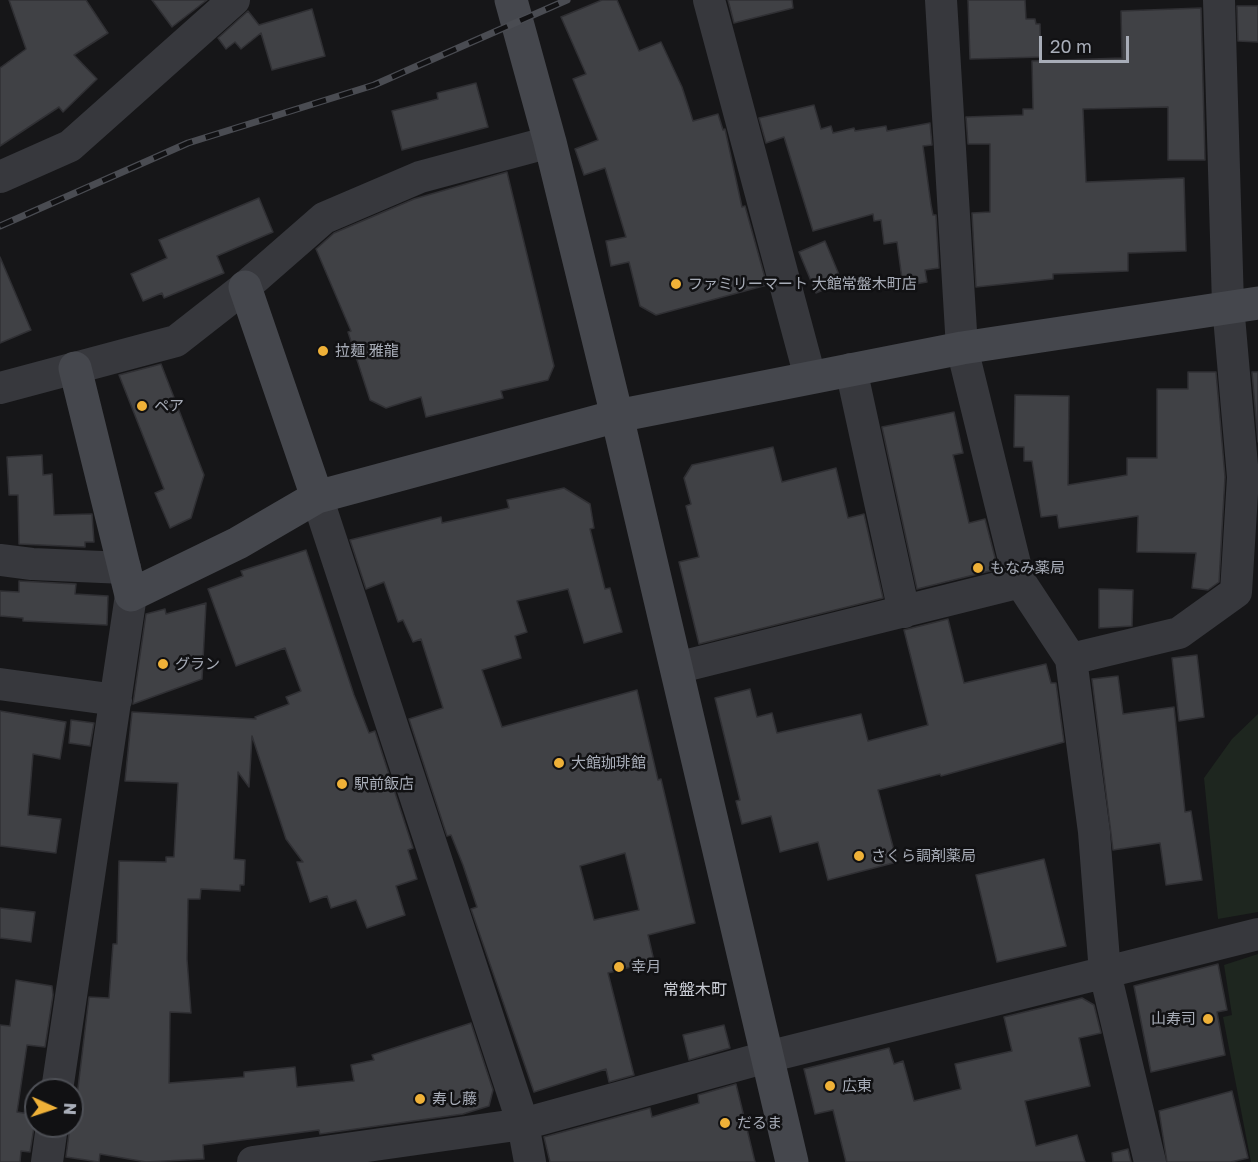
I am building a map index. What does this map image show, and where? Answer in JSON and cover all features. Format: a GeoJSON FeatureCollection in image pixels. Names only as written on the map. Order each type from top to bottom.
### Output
{"type":"FeatureCollection","features":[{"type":"Feature","properties":{"kind":"street"},"geometry":{"type":"LineString","coordinates":[[0,177],[70,147],[234,0]]}},
{"type":"Feature","properties":{"kind":"street"},"geometry":{"type":"LineString","coordinates":[[511,0],[550,142],[617,416],[792,1162]]}},
{"type":"Feature","properties":{"kind":"street"},"geometry":{"type":"LineString","coordinates":[[709,0],[810,377]]}},
{"type":"Feature","properties":{"kind":"street"},"geometry":{"type":"LineString","coordinates":[[941,0],[962,348],[1021,582],[1071,659],[1094,832],[1105,973],[1150,1162]]}},
{"type":"Feature","properties":{"kind":"street"},"geometry":{"type":"LineString","coordinates":[[1071,659],[1179,633],[1236,592],[1243,477],[1243,304],[1219,0]]}},
{"type":"Feature","properties":{"kind":"street"},"geometry":{"type":"LineString","coordinates":[[0,388],[176,341],[245,287],[324,218],[420,177],[550,142]]}},
{"type":"Feature","properties":{"kind":"street"},"geometry":{"type":"LineString","coordinates":[[245,287],[317,498],[523,1124],[530,1162]]}},
{"type":"Feature","properties":{"kind":"street"},"geometry":{"type":"LineString","coordinates":[[0,560],[128,582],[238,543],[317,498],[617,416],[962,348],[1243,304]]}},
{"type":"Feature","properties":{"kind":"street"},"geometry":{"type":"LineString","coordinates":[[59,1078],[116,700],[128,582],[75,368]]}},
{"type":"Feature","properties":{"kind":"street"},"geometry":{"type":"LineString","coordinates":[[851,369],[903,612]]}},
{"type":"Feature","properties":{"kind":"street"},"geometry":{"type":"LineString","coordinates":[[676,668],[1021,582]]}},
{"type":"Feature","properties":{"kind":"street"},"geometry":{"type":"LineString","coordinates":[[0,684],[116,700]]}},
{"type":"Feature","properties":{"kind":"street"},"geometry":{"type":"LineString","coordinates":[[253,1162],[306,1158],[523,1124],[766,1057],[1105,973],[1188,949],[1258,934]]}},
{"type":"Feature","properties":{"kind":"street"},"geometry":{"type":"LineString","coordinates":[[46,1162],[50,1138]]}},
{"type":"Feature","properties":{"kind":"shaded area"},"geometry":{"type":"Polygon","coordinates":[[[1258,714],[1258,912],[1218,919],[1204,778],[1232,739],[1258,714]]]}},
{"type":"Feature","properties":{"kind":"shaded area"},"geometry":{"type":"Polygon","coordinates":[[[1258,954],[1258,1162],[1251,1162],[1223,1017],[1232,1015],[1224,965],[1258,954]]]}},
{"type":"Feature","properties":{"kind":"building"},"geometry":{"type":"Polygon","coordinates":[[[9,0],[86,0],[108,33],[74,55],[97,79],[63,112],[59,107],[0,146],[0,68],[26,49],[9,0]]]}},
{"type":"Feature","properties":{"kind":"building"},"geometry":{"type":"Polygon","coordinates":[[[152,0],[207,0],[172,27],[152,0]]]}},
{"type":"Feature","properties":{"kind":"building"},"geometry":{"type":"Polygon","coordinates":[[[602,0],[617,0],[639,51],[661,42],[682,87],[693,121],[718,114],[723,130],[725,129],[742,207],[745,206],[767,285],[656,315],[640,306],[629,262],[611,266],[606,241],[626,237],[605,168],[584,175],[575,149],[598,140],[573,79],[586,74],[561,17],[602,0]]]}},
{"type":"Feature","properties":{"kind":"building"},"geometry":{"type":"Polygon","coordinates":[[[728,0],[792,0],[793,8],[734,23],[728,0]]]}},
{"type":"Feature","properties":{"kind":"building"},"geometry":{"type":"Polygon","coordinates":[[[968,0],[1025,0],[1026,19],[1035,19],[1036,24],[1040,24],[1041,57],[970,59],[968,0]]]}},
{"type":"Feature","properties":{"kind":"building"},"geometry":{"type":"Polygon","coordinates":[[[1237,6],[1258,6],[1258,42],[1238,41],[1237,6]]]}},
{"type":"Feature","properties":{"kind":"building"},"geometry":{"type":"Polygon","coordinates":[[[1201,8],[1205,160],[1168,160],[1168,107],[1083,109],[1086,182],[1184,178],[1186,251],[1128,253],[1128,271],[1053,274],[1053,279],[976,287],[972,213],[990,212],[990,144],[968,144],[966,117],[1023,115],[1023,109],[1033,109],[1032,61],[1122,58],[1121,11],[1201,8]]]}},
{"type":"Feature","properties":{"kind":"building"},"geometry":{"type":"Polygon","coordinates":[[[312,9],[325,56],[272,70],[261,33],[241,49],[235,42],[226,49],[218,38],[248,11],[259,25],[312,9]]]}},
{"type":"Feature","properties":{"kind":"building"},"geometry":{"type":"Polygon","coordinates":[[[476,83],[488,127],[402,150],[392,111],[438,99],[437,93],[476,83]]]}},
{"type":"Feature","properties":{"kind":"building"},"geometry":{"type":"Polygon","coordinates":[[[814,105],[821,129],[831,126],[833,133],[854,128],[855,131],[886,126],[887,131],[930,123],[932,145],[923,146],[931,205],[933,215],[936,215],[939,268],[925,270],[927,282],[903,286],[897,242],[884,244],[881,220],[874,221],[873,214],[813,231],[784,137],[766,143],[759,118],[814,105]]]}},
{"type":"Feature","properties":{"kind":"building"},"geometry":{"type":"Polygon","coordinates":[[[507,172],[554,366],[548,380],[501,391],[503,398],[426,417],[421,397],[386,408],[370,400],[348,332],[351,331],[316,249],[334,233],[414,199],[507,172]]]}},
{"type":"Feature","properties":{"kind":"building"},"geometry":{"type":"Polygon","coordinates":[[[259,198],[273,232],[217,256],[224,273],[164,298],[162,293],[143,301],[131,274],[167,258],[159,240],[259,198]]]}},
{"type":"Feature","properties":{"kind":"building"},"geometry":{"type":"Polygon","coordinates":[[[825,241],[842,282],[816,293],[799,252],[825,241]]]}},
{"type":"Feature","properties":{"kind":"building"},"geometry":{"type":"Polygon","coordinates":[[[0,257],[31,330],[0,343],[0,257]]]}},
{"type":"Feature","properties":{"kind":"building"},"geometry":{"type":"Polygon","coordinates":[[[161,364],[204,475],[191,518],[170,528],[155,493],[164,489],[119,375],[161,364]]]}},
{"type":"Feature","properties":{"kind":"building"},"geometry":{"type":"Polygon","coordinates":[[[1188,372],[1216,372],[1225,477],[1219,582],[1208,590],[1192,588],[1196,553],[1137,552],[1138,516],[1059,528],[1057,515],[1041,517],[1032,461],[1024,461],[1024,447],[1014,447],[1015,395],[1069,396],[1068,485],[1127,475],[1127,458],[1157,458],[1157,389],[1188,389],[1188,372]]]}},
{"type":"Feature","properties":{"kind":"building"},"geometry":{"type":"Polygon","coordinates":[[[1252,372],[1258,372],[1258,442],[1252,372]]]}},
{"type":"Feature","properties":{"kind":"building"},"geometry":{"type":"Polygon","coordinates":[[[954,412],[963,453],[953,455],[969,523],[985,519],[998,569],[917,589],[882,427],[954,412]]]}},
{"type":"Feature","properties":{"kind":"building"},"geometry":{"type":"Polygon","coordinates":[[[773,447],[782,482],[836,468],[848,518],[864,514],[883,598],[699,644],[679,562],[699,557],[686,506],[691,504],[684,478],[692,465],[773,447]]]}},
{"type":"Feature","properties":{"kind":"building"},"geometry":{"type":"Polygon","coordinates":[[[42,455],[43,475],[52,474],[54,515],[92,514],[94,542],[85,542],[85,547],[19,544],[18,495],[9,495],[7,457],[42,455]]]}},
{"type":"Feature","properties":{"kind":"building"},"geometry":{"type":"Polygon","coordinates":[[[564,488],[590,504],[594,528],[590,529],[605,589],[610,588],[622,632],[584,643],[568,589],[517,601],[527,632],[515,636],[521,658],[482,670],[502,727],[637,690],[695,923],[648,935],[654,961],[608,973],[634,1075],[609,1082],[606,1069],[534,1092],[471,909],[477,907],[463,865],[451,835],[447,836],[409,719],[443,708],[421,639],[413,642],[403,620],[398,622],[384,582],[366,589],[350,540],[441,517],[442,523],[509,508],[507,500],[564,488]],[[625,853],[580,866],[594,920],[639,910],[625,853]]]}},
{"type":"Feature","properties":{"kind":"building"},"geometry":{"type":"Polygon","coordinates":[[[306,550],[354,695],[369,733],[375,731],[413,848],[408,850],[417,879],[396,886],[405,915],[367,928],[356,900],[331,908],[327,896],[310,902],[297,862],[303,862],[286,839],[252,736],[249,787],[238,772],[234,859],[245,860],[244,885],[240,885],[240,891],[201,889],[200,899],[188,899],[187,959],[191,1013],[170,1012],[169,1083],[244,1077],[244,1072],[295,1067],[297,1087],[354,1081],[351,1065],[374,1060],[372,1055],[471,1023],[493,1090],[489,1106],[463,1114],[320,1134],[319,1130],[203,1145],[204,1159],[146,1162],[100,1154],[99,1162],[66,1157],[68,1138],[84,1138],[84,1078],[79,1078],[89,997],[109,998],[113,944],[117,944],[119,861],[166,862],[166,857],[174,857],[178,783],[125,781],[132,712],[256,719],[255,717],[289,704],[286,697],[301,691],[285,648],[236,666],[208,589],[243,576],[241,571],[306,550]]]}},
{"type":"Feature","properties":{"kind":"building"},"geometry":{"type":"Polygon","coordinates":[[[19,581],[76,584],[75,594],[108,596],[107,625],[23,621],[23,618],[0,616],[0,591],[19,592],[19,581]]]}},
{"type":"Feature","properties":{"kind":"building"},"geometry":{"type":"Polygon","coordinates":[[[1099,589],[1133,590],[1132,626],[1099,628],[1099,589]]]}},
{"type":"Feature","properties":{"kind":"building"},"geometry":{"type":"Polygon","coordinates":[[[206,603],[202,679],[133,704],[146,614],[165,609],[166,614],[206,603]]]}},
{"type":"Feature","properties":{"kind":"building"},"geometry":{"type":"Polygon","coordinates":[[[948,619],[964,683],[1046,664],[1051,683],[1056,683],[1064,742],[941,776],[940,774],[878,790],[897,862],[828,880],[818,842],[780,852],[771,816],[742,824],[736,801],[740,800],[715,698],[750,689],[757,717],[772,713],[777,733],[861,714],[868,741],[928,725],[904,630],[948,619]]]}},
{"type":"Feature","properties":{"kind":"building"},"geometry":{"type":"Polygon","coordinates":[[[1197,655],[1204,717],[1179,721],[1172,658],[1197,655]]]}},
{"type":"Feature","properties":{"kind":"building"},"geometry":{"type":"Polygon","coordinates":[[[1118,676],[1123,714],[1174,707],[1185,812],[1191,811],[1202,880],[1166,885],[1160,843],[1113,850],[1092,679],[1118,676]]]}},
{"type":"Feature","properties":{"kind":"building"},"geometry":{"type":"Polygon","coordinates":[[[0,711],[66,722],[60,759],[33,754],[28,815],[61,819],[56,853],[0,846],[0,711]]]}},
{"type":"Feature","properties":{"kind":"building"},"geometry":{"type":"Polygon","coordinates":[[[71,720],[94,723],[90,746],[69,743],[71,720]]]}},
{"type":"Feature","properties":{"kind":"building"},"geometry":{"type":"Polygon","coordinates":[[[1044,859],[1066,946],[997,962],[976,875],[1044,859]]]}},
{"type":"Feature","properties":{"kind":"building"},"geometry":{"type":"Polygon","coordinates":[[[0,908],[35,912],[31,942],[0,938],[0,908]]]}},
{"type":"Feature","properties":{"kind":"building"},"geometry":{"type":"Polygon","coordinates":[[[1218,964],[1227,1010],[1217,1012],[1225,1055],[1151,1072],[1134,986],[1218,964]]]}},
{"type":"Feature","properties":{"kind":"building"},"geometry":{"type":"Polygon","coordinates":[[[16,980],[52,986],[53,995],[45,1047],[27,1045],[17,1112],[24,1113],[24,1138],[32,1138],[30,1152],[21,1151],[20,1162],[0,1162],[0,1025],[10,1026],[16,980]]]}},
{"type":"Feature","properties":{"kind":"building"},"geometry":{"type":"Polygon","coordinates":[[[1082,998],[1094,1005],[1101,1033],[1079,1038],[1090,1086],[1025,1101],[1036,1146],[1077,1135],[1085,1162],[846,1162],[833,1110],[815,1114],[804,1069],[889,1048],[894,1064],[903,1061],[914,1101],[961,1089],[955,1064],[1012,1051],[1004,1017],[1082,998]]]}},
{"type":"Feature","properties":{"kind":"building"},"geometry":{"type":"Polygon","coordinates":[[[724,1025],[730,1048],[689,1060],[683,1035],[724,1025]]]}},
{"type":"Feature","properties":{"kind":"building"},"geometry":{"type":"Polygon","coordinates":[[[736,1084],[755,1162],[550,1162],[544,1137],[650,1108],[652,1117],[699,1103],[698,1095],[736,1084]]]}},
{"type":"Feature","properties":{"kind":"building"},"geometry":{"type":"Polygon","coordinates":[[[1232,1091],[1248,1158],[1231,1162],[1167,1162],[1159,1111],[1232,1091]]]}},
{"type":"Feature","properties":{"kind":"building"},"geometry":{"type":"Polygon","coordinates":[[[1128,1149],[1131,1162],[1113,1162],[1112,1153],[1128,1149]]]}},
{"type":"Feature","properties":{"kind":"railway"},"geometry":{"type":"LineString","coordinates":[[0,226],[188,143],[374,85],[567,0]]}},
{"type":"Feature","properties":{"kind":"place","name":"ファミリーマート 大館常盤木町店"},"geometry":{"type":"Point","coordinates":[676,284]}},
{"type":"Feature","properties":{"kind":"place","name":"拉麺 雅龍"},"geometry":{"type":"Point","coordinates":[323,351]}},
{"type":"Feature","properties":{"kind":"place","name":"ペア"},"geometry":{"type":"Point","coordinates":[142,406]}},
{"type":"Feature","properties":{"kind":"place","name":"もなみ薬局"},"geometry":{"type":"Point","coordinates":[978,568]}},
{"type":"Feature","properties":{"kind":"place","name":"グラン"},"geometry":{"type":"Point","coordinates":[163,664]}},
{"type":"Feature","properties":{"kind":"place","name":"大館珈琲館"},"geometry":{"type":"Point","coordinates":[559,763]}},
{"type":"Feature","properties":{"kind":"place","name":"駅前飯店"},"geometry":{"type":"Point","coordinates":[342,784]}},
{"type":"Feature","properties":{"kind":"place","name":"さくら調剤薬局"},"geometry":{"type":"Point","coordinates":[859,856]}},
{"type":"Feature","properties":{"kind":"place","name":"幸月"},"geometry":{"type":"Point","coordinates":[619,967]}},
{"type":"Feature","properties":{"kind":"place","name":"山寿司"},"geometry":{"type":"Point","coordinates":[1208,1019]}},
{"type":"Feature","properties":{"kind":"place","name":"広東"},"geometry":{"type":"Point","coordinates":[830,1086]}},
{"type":"Feature","properties":{"kind":"place","name":"寿し藤"},"geometry":{"type":"Point","coordinates":[420,1099]}},
{"type":"Feature","properties":{"kind":"place","name":"だるま"},"geometry":{"type":"Point","coordinates":[725,1123]}},
{"type":"Feature","properties":{"kind":"district","name":"常盤木町"},"geometry":{"type":"Point","coordinates":[695,990]}}]}
